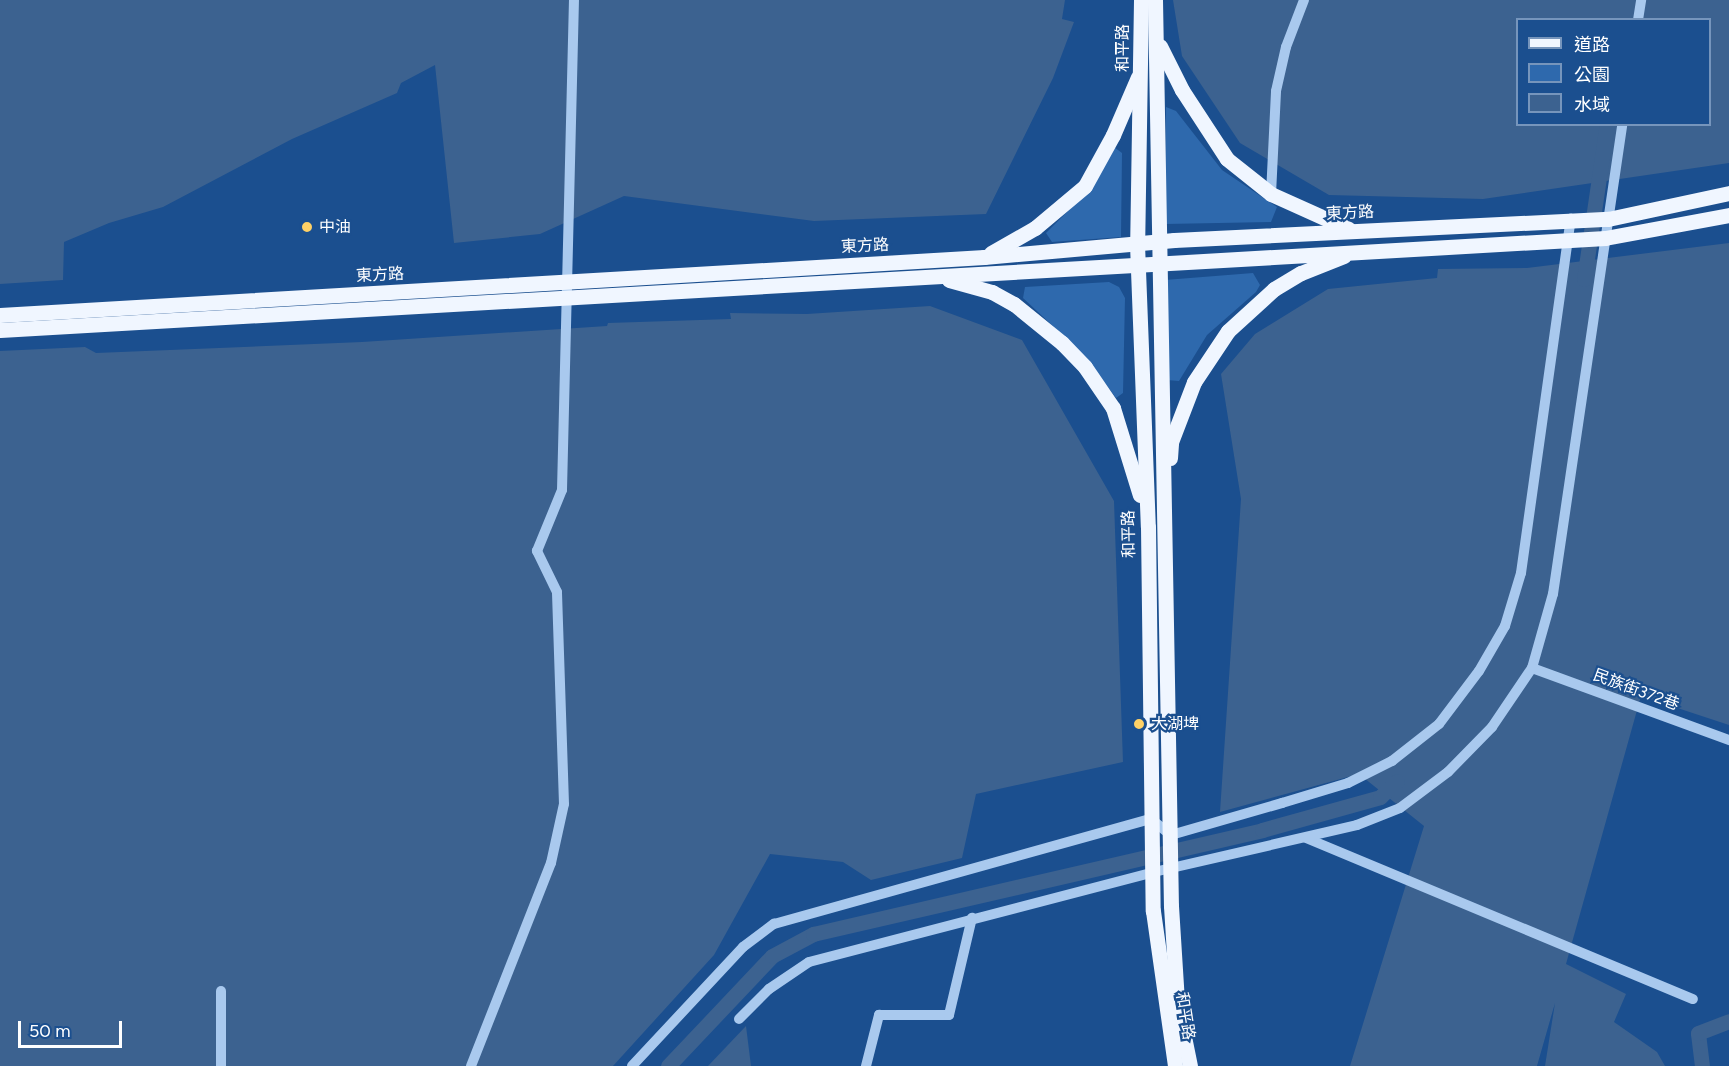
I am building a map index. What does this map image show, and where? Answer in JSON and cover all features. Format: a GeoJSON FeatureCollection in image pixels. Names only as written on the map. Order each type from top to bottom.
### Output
{"type":"FeatureCollection","features":[{"type":"Feature","properties":{"kind":"main road","name":"和平路"},"geometry":{"type":"LineString","coordinates":[[1141,0],[1142,69],[1137,244],[1155,527],[1177,1002],[1190,1066]]}},
{"type":"Feature","properties":{"kind":"main road","name":"和平路"},"geometry":{"type":"LineString","coordinates":[[1155,0],[1159,44],[1159,263],[1151,819],[1154,867],[1153,911],[1175,1066]]}},
{"type":"Feature","properties":{"kind":"main road"},"geometry":{"type":"LineString","coordinates":[[1159,44],[1182,90],[1227,159],[1271,194],[1353,231]]}},
{"type":"Feature","properties":{"kind":"main road"},"geometry":{"type":"LineString","coordinates":[[984,257],[1035,228],[1085,186],[1113,135],[1142,69]]}},
{"type":"Feature","properties":{"kind":"main road","name":"東方路"},"geometry":{"type":"LineString","coordinates":[[0,330],[565,290],[1158,242],[1571,219],[1608,219],[1729,193]]}},
{"type":"Feature","properties":{"kind":"main road","name":"東方路"},"geometry":{"type":"LineString","coordinates":[[0,315],[925,276],[1605,238],[1729,215]]}},
{"type":"Feature","properties":{"kind":"main road"},"geometry":{"type":"LineString","coordinates":[[1155,527],[1171,442],[1194,382],[1228,331],[1274,289],[1301,273],[1361,251]]}},
{"type":"Feature","properties":{"kind":"main road"},"geometry":{"type":"LineString","coordinates":[[925,276],[965,283],[1014,304],[1062,343],[1085,367],[1113,408],[1155,527]]}},
{"type":"Feature","properties":{"kind":"lane"},"geometry":{"type":"LineString","coordinates":[[471,1066],[551,863],[564,804],[557,592],[537,551],[562,490],[565,290],[574,0]]}},
{"type":"Feature","properties":{"kind":"lane"},"geometry":{"type":"LineString","coordinates":[[1271,194],[1276,91],[1286,47],[1304,0]]}},
{"type":"Feature","properties":{"kind":"lane"},"geometry":{"type":"LineString","coordinates":[[1638,18],[1641,0]]}},
{"type":"Feature","properties":{"kind":"lane"},"geometry":{"type":"LineString","coordinates":[[739,1019],[769,989],[809,962],[1154,867],[1171,866],[1357,825],[1400,808],[1448,772],[1492,728],[1532,668],[1553,594],[1622,126]]}},
{"type":"Feature","properties":{"kind":"lane"},"geometry":{"type":"LineString","coordinates":[[632,1066],[743,947],[774,924],[1151,819],[1171,836],[1348,783],[1392,761],[1439,724],[1479,670],[1505,626],[1521,573],[1571,219]]}},
{"type":"Feature","properties":{"kind":"lane","name":"民族街372巷"},"geometry":{"type":"LineString","coordinates":[[1532,668],[1729,740]]}},
{"type":"Feature","properties":{"kind":"lane"},"geometry":{"type":"LineString","coordinates":[[1306,838],[1693,999]]}},
{"type":"Feature","properties":{"kind":"lane"},"geometry":{"type":"LineString","coordinates":[[866,1066],[879,1015],[949,1015],[972,918]]}},
{"type":"Feature","properties":{"kind":"lane"},"geometry":{"type":"LineString","coordinates":[[221,991],[221,1066]]}},
{"type":"Feature","properties":{"kind":"green space"},"geometry":{"type":"Polygon","coordinates":[[[1166,107],[1176,111],[1222,170],[1277,207],[1271,222],[1165,224],[1166,107]]]}},
{"type":"Feature","properties":{"kind":"green space"},"geometry":{"type":"Polygon","coordinates":[[[1114,147],[1122,153],[1121,237],[1052,242],[1046,233],[1085,194],[1114,147]]]}},
{"type":"Feature","properties":{"kind":"green space"},"geometry":{"type":"Polygon","coordinates":[[[1253,273],[1260,285],[1256,292],[1207,335],[1179,381],[1167,380],[1165,280],[1253,273]]]}},
{"type":"Feature","properties":{"kind":"green space"},"geometry":{"type":"Polygon","coordinates":[[[1109,282],[1119,287],[1125,298],[1123,393],[1116,398],[1086,357],[1023,298],[1025,287],[1109,282]]]}},
{"type":"Feature","properties":{"kind":"water"},"geometry":{"type":"Polygon","coordinates":[[[0,0],[1065,0],[1062,19],[1074,22],[1053,78],[986,214],[814,221],[624,196],[540,234],[454,243],[435,65],[401,83],[397,93],[292,139],[163,207],[109,223],[64,242],[63,280],[0,284],[0,0]]]}},
{"type":"Feature","properties":{"kind":"water"},"geometry":{"type":"Polygon","coordinates":[[[1173,0],[1729,0],[1729,163],[1483,199],[1329,195],[1240,143],[1182,56],[1173,0]]]}},
{"type":"Feature","properties":{"kind":"water"},"geometry":{"type":"Polygon","coordinates":[[[1729,243],[1729,725],[1641,696],[1566,964],[1626,994],[1614,1022],[1657,1052],[1665,1066],[1545,1066],[1555,1003],[1537,1066],[1350,1066],[1424,826],[1359,774],[1220,812],[1241,499],[1221,374],[1255,334],[1328,289],[1437,278],[1438,269],[1527,268],[1729,243]]]}},
{"type":"Feature","properties":{"kind":"water"},"geometry":{"type":"Polygon","coordinates":[[[930,306],[1022,340],[1114,501],[1123,762],[976,794],[962,858],[871,880],[843,862],[770,854],[714,955],[613,1066],[0,1066],[0,351],[85,347],[96,353],[362,342],[607,326],[608,323],[731,319],[730,313],[807,314],[930,306]]]}},
{"type":"Feature","properties":{"kind":"water"},"geometry":{"type":"Polygon","coordinates":[[[746,1026],[751,1066],[708,1066],[746,1026]]]}},
{"type":"Feature","properties":{"kind":"waterway"},"geometry":{"type":"LineString","coordinates":[[1584,279],[1607,126]]}},
{"type":"Feature","properties":{"kind":"waterway"},"geometry":{"type":"LineString","coordinates":[[668,1066],[772,956],[813,934],[1262,830],[1380,797],[1397,781]]}},
{"type":"Feature","properties":{"kind":"waterway"},"geometry":{"type":"LineString","coordinates":[[1702,1066],[1698,1033],[1729,1021]]}},
{"type":"Feature","properties":{"kind":"place","name":"中油"},"geometry":{"type":"Point","coordinates":[307,227]}},
{"type":"Feature","properties":{"kind":"place","name":"大湖埤"},"geometry":{"type":"Point","coordinates":[1139,724]}}]}
